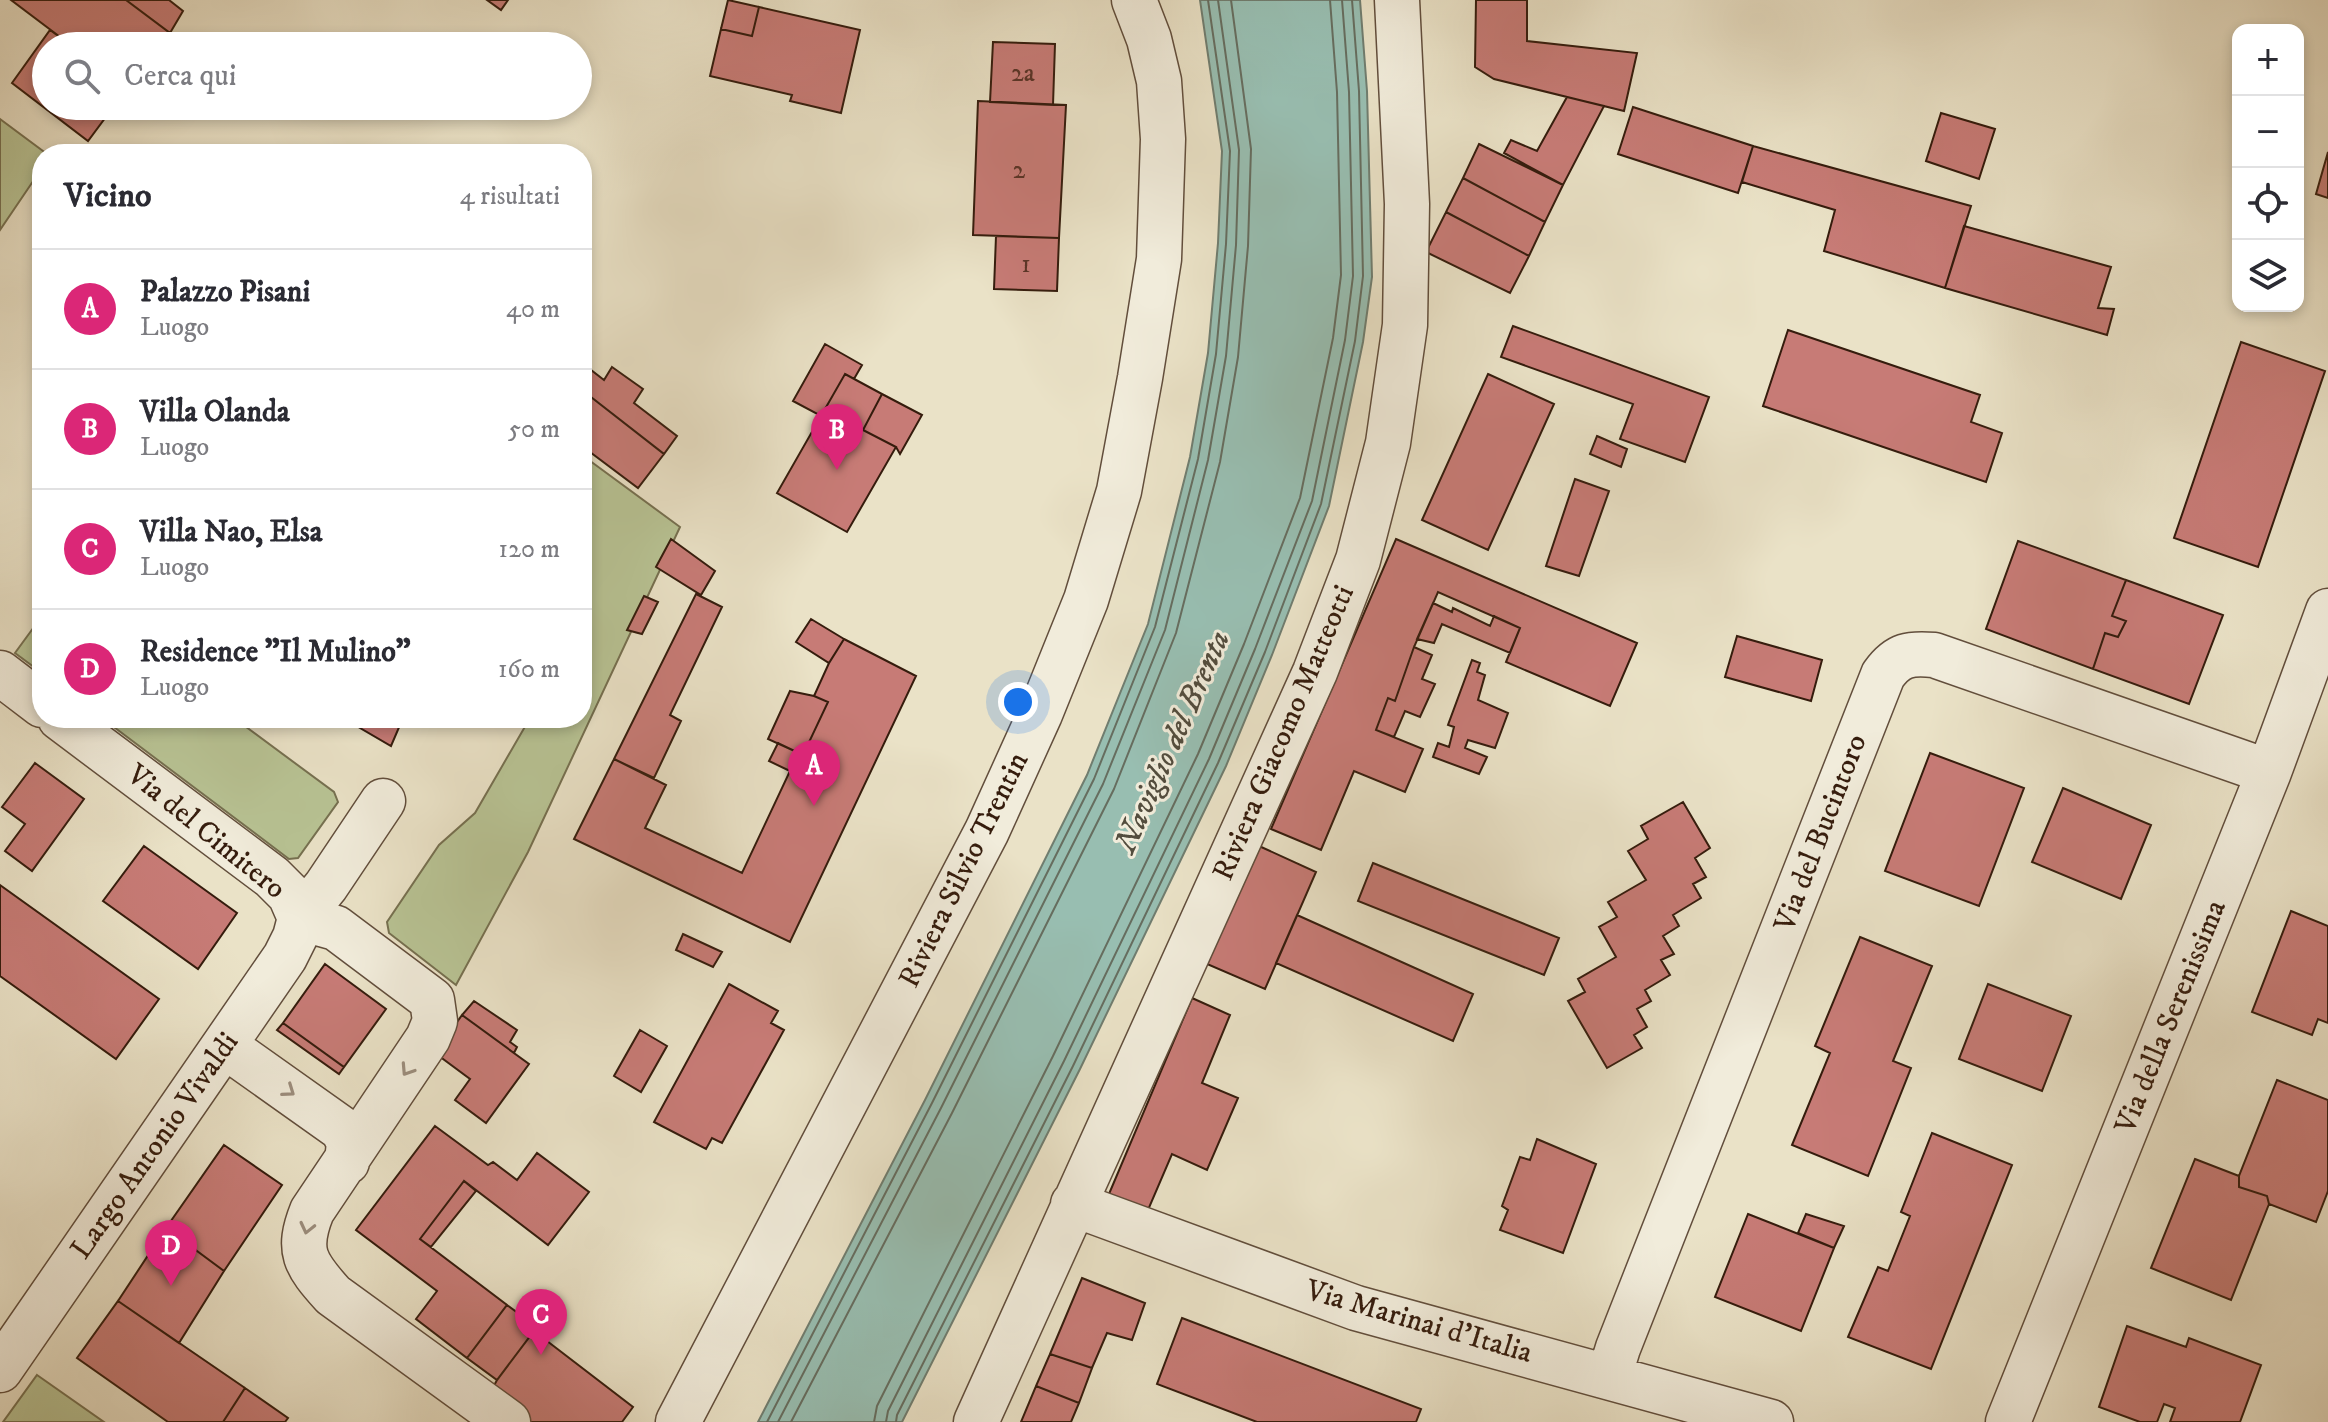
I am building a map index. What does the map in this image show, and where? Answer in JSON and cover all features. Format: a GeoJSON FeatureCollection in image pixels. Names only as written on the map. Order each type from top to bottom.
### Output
{"type":"FeatureCollection","features":[{"type":"Feature","properties":{"kind":"street","name":"Riviera Silvio Trentin"},"geometry":{"type":"LineString","coordinates":[[678,1422],[987,831],[1040,714],[1086,600],[1119,491],[1159,259],[1163,139],[1159,81],[1149,39],[1134,0]]}},
{"type":"Feature","properties":{"kind":"street","name":"Riviera Giacomo Matteotti"},"geometry":{"type":"LineString","coordinates":[[976,1422],[1315,672],[1358,560],[1388,443],[1405,325],[1407,204],[1397,0]]}},
{"type":"Feature","properties":{"kind":"street","name":"Via della Serenissima"},"geometry":{"type":"LineString","coordinates":[[2008,1422],[2269,772],[2328,611]]}},
{"type":"Feature","properties":{"kind":"street","name":"Via del Bucintoro"},"geometry":{"type":"LineString","coordinates":[[1625,1395],[1618,1348],[1883,675],[1892,663],[1904,656],[1934,655],[2269,772]]}},
{"type":"Feature","properties":{"kind":"street"},"geometry":{"type":"LineString","coordinates":[[0,673],[32,697]]}},
{"type":"Feature","properties":{"kind":"street","name":"Via del Cimitero"},"geometry":{"type":"LineString","coordinates":[[73,728],[272,877],[290,895],[300,918],[336,928],[432,1000],[435,1021],[428,1038],[312,1211],[304,1230],[304,1251],[311,1270],[333,1295],[508,1422]]}},
{"type":"Feature","properties":{"kind":"street","name":"Largo Antonio Vivaldi"},"geometry":{"type":"LineString","coordinates":[[0,1370],[285,957],[300,918],[326,886],[383,801]]}},
{"type":"Feature","properties":{"kind":"street"},"geometry":{"type":"LineString","coordinates":[[225,1046],[342,1129],[349,1142],[347,1162]]}},
{"type":"Feature","properties":{"kind":"street","name":"Via Marinai d'Italia"},"geometry":{"type":"LineString","coordinates":[[1073,1204],[1356,1308],[1625,1395],[1771,1422]]}},
{"type":"Feature","properties":{"kind":"green space"},"geometry":{"type":"Polygon","coordinates":[[[0,119],[34,144],[32,183],[0,230],[0,119]]]}},
{"type":"Feature","properties":{"kind":"green space"},"geometry":{"type":"Polygon","coordinates":[[[592,462],[680,527],[592,715],[592,462]]]}},
{"type":"Feature","properties":{"kind":"green space"},"geometry":{"type":"Polygon","coordinates":[[[32,630],[32,666],[15,653],[32,630]]]}},
{"type":"Feature","properties":{"kind":"green space"},"geometry":{"type":"Polygon","coordinates":[[[115,728],[248,728],[334,792],[338,802],[298,858],[289,859],[115,728]]]}},
{"type":"Feature","properties":{"kind":"green space"},"geometry":{"type":"Polygon","coordinates":[[[524,728],[586,728],[528,852],[456,985],[389,933],[387,922],[439,845],[475,813],[524,728]]]}},
{"type":"Feature","properties":{"kind":"green space"},"geometry":{"type":"Polygon","coordinates":[[[37,1375],[104,1422],[3,1422],[37,1375]]]}},
{"type":"Feature","properties":{"kind":"water","name":"Naviglio del Brenta"},"geometry":{"type":"Polygon","coordinates":[[[1200,0],[1360,0],[1367,91],[1372,277],[1363,342],[1329,506],[1226,766],[1080,1069],[902,1422],[758,1422],[925,1100],[1087,775],[1148,624],[1190,457],[1208,353],[1218,243],[1222,151],[1200,0]]]}},
{"type":"Feature","properties":{"kind":"building"},"geometry":{"type":"Polygon","coordinates":[[[11,0],[126,0],[169,32],[53,32],[11,0]]]}},
{"type":"Feature","properties":{"kind":"building"},"geometry":{"type":"Polygon","coordinates":[[[126,0],[169,0],[183,11],[169,32],[126,0]]]}},
{"type":"Feature","properties":{"kind":"building"},"geometry":{"type":"Polygon","coordinates":[[[487,0],[508,0],[501,10],[487,0]]]}},
{"type":"Feature","properties":{"kind":"building"},"geometry":{"type":"Polygon","coordinates":[[[728,0],[759,7],[752,36],[721,29],[728,0]]]}},
{"type":"Feature","properties":{"kind":"building"},"geometry":{"type":"Polygon","coordinates":[[[1476,0],[1527,0],[1527,41],[1637,53],[1624,111],[1494,79],[1475,67],[1476,0]]]}},
{"type":"Feature","properties":{"kind":"building"},"geometry":{"type":"Polygon","coordinates":[[[759,7],[860,30],[841,113],[790,101],[792,95],[710,76],[721,29],[752,36],[759,7]]]}},
{"type":"Feature","properties":{"kind":"building"},"geometry":{"type":"Polygon","coordinates":[[[993,42],[1055,44],[1053,105],[990,102],[993,42]]]}},
{"type":"Feature","properties":{"kind":"building"},"geometry":{"type":"Polygon","coordinates":[[[32,55],[32,98],[12,83],[32,55]]]}},
{"type":"Feature","properties":{"kind":"building"},"geometry":{"type":"Polygon","coordinates":[[[1567,97],[1604,106],[1563,185],[1504,153],[1511,140],[1537,151],[1567,97]]]}},
{"type":"Feature","properties":{"kind":"building"},"geometry":{"type":"Polygon","coordinates":[[[978,101],[1066,105],[1059,238],[973,235],[978,101]]]}},
{"type":"Feature","properties":{"kind":"building"},"geometry":{"type":"Polygon","coordinates":[[[1633,107],[1753,146],[1738,193],[1618,154],[1633,107]]]}},
{"type":"Feature","properties":{"kind":"building"},"geometry":{"type":"Polygon","coordinates":[[[1941,113],[1995,129],[1979,179],[1926,161],[1941,113]]]}},
{"type":"Feature","properties":{"kind":"building"},"geometry":{"type":"Polygon","coordinates":[[[60,120],[104,120],[88,141],[60,120]]]}},
{"type":"Feature","properties":{"kind":"building"},"geometry":{"type":"Polygon","coordinates":[[[1479,144],[1563,185],[1545,222],[1463,178],[1479,144]]]}},
{"type":"Feature","properties":{"kind":"building"},"geometry":{"type":"Polygon","coordinates":[[[1753,146],[1971,206],[1945,288],[1824,251],[1835,210],[1742,182],[1753,146]]]}},
{"type":"Feature","properties":{"kind":"building"},"geometry":{"type":"Polygon","coordinates":[[[2328,152],[2328,198],[2316,194],[2328,152]]]}},
{"type":"Feature","properties":{"kind":"building"},"geometry":{"type":"Polygon","coordinates":[[[1463,178],[1545,222],[1529,256],[1446,212],[1463,178]]]}},
{"type":"Feature","properties":{"kind":"building"},"geometry":{"type":"Polygon","coordinates":[[[1446,212],[1529,256],[1510,293],[1426,252],[1446,212]]]}},
{"type":"Feature","properties":{"kind":"building"},"geometry":{"type":"Polygon","coordinates":[[[1964,226],[2111,267],[2098,308],[2114,309],[2107,335],[1945,288],[1964,226]]]}},
{"type":"Feature","properties":{"kind":"building"},"geometry":{"type":"Polygon","coordinates":[[[996,236],[1059,238],[1057,291],[994,289],[996,236]]]}},
{"type":"Feature","properties":{"kind":"building"},"geometry":{"type":"Polygon","coordinates":[[[1513,326],[1709,397],[1685,462],[1620,439],[1633,404],[1501,357],[1513,326]]]}},
{"type":"Feature","properties":{"kind":"building"},"geometry":{"type":"Polygon","coordinates":[[[1788,330],[1980,395],[1971,422],[2002,433],[1986,482],[1763,406],[1788,330]]]}},
{"type":"Feature","properties":{"kind":"building"},"geometry":{"type":"Polygon","coordinates":[[[2241,342],[2325,371],[2258,567],[2174,538],[2241,342]]]}},
{"type":"Feature","properties":{"kind":"building"},"geometry":{"type":"Polygon","coordinates":[[[825,344],[862,365],[854,379],[845,374],[821,416],[793,401],[825,344]]]}},
{"type":"Feature","properties":{"kind":"building"},"geometry":{"type":"Polygon","coordinates":[[[612,367],[643,389],[634,403],[677,436],[664,454],[592,398],[592,371],[604,380],[612,367]]]}},
{"type":"Feature","properties":{"kind":"building"},"geometry":{"type":"Polygon","coordinates":[[[845,374],[882,394],[863,430],[896,447],[847,532],[777,493],[845,374]]]}},
{"type":"Feature","properties":{"kind":"building"},"geometry":{"type":"Polygon","coordinates":[[[1488,374],[1554,404],[1488,550],[1422,520],[1488,374]]]}},
{"type":"Feature","properties":{"kind":"building"},"geometry":{"type":"Polygon","coordinates":[[[882,394],[922,415],[900,454],[896,447],[863,430],[882,394]]]}},
{"type":"Feature","properties":{"kind":"building"},"geometry":{"type":"Polygon","coordinates":[[[592,398],[664,454],[638,488],[592,454],[592,398]]]}},
{"type":"Feature","properties":{"kind":"building"},"geometry":{"type":"Polygon","coordinates":[[[1597,436],[1627,449],[1621,467],[1590,454],[1597,436]]]}},
{"type":"Feature","properties":{"kind":"building"},"geometry":{"type":"Polygon","coordinates":[[[1575,479],[1609,491],[1579,576],[1546,566],[1575,479]]]}},
{"type":"Feature","properties":{"kind":"building"},"geometry":{"type":"Polygon","coordinates":[[[671,539],[715,571],[701,595],[656,567],[671,539]]]}},
{"type":"Feature","properties":{"kind":"building"},"geometry":{"type":"Polygon","coordinates":[[[1396,539],[1637,643],[1610,706],[1506,662],[1520,628],[1438,592],[1395,701],[1388,698],[1376,730],[1423,749],[1405,792],[1354,771],[1321,850],[1271,829],[1396,539]]]}},
{"type":"Feature","properties":{"kind":"building"},"geometry":{"type":"Polygon","coordinates":[[[2018,541],[2126,580],[2112,616],[2126,621],[2118,637],[2105,633],[2093,669],[1986,629],[2018,541]]]}},
{"type":"Feature","properties":{"kind":"building"},"geometry":{"type":"Polygon","coordinates":[[[2126,580],[2223,615],[2189,704],[2093,669],[2105,633],[2118,637],[2126,621],[2112,616],[2126,580]]]}},
{"type":"Feature","properties":{"kind":"building"},"geometry":{"type":"Polygon","coordinates":[[[696,594],[722,607],[670,715],[681,721],[654,778],[614,759],[696,594]]]}},
{"type":"Feature","properties":{"kind":"building"},"geometry":{"type":"Polygon","coordinates":[[[644,596],[658,602],[642,634],[627,630],[644,596]]]}},
{"type":"Feature","properties":{"kind":"building"},"geometry":{"type":"Polygon","coordinates":[[[1433,603],[1452,612],[1453,608],[1490,626],[1494,616],[1520,628],[1510,653],[1442,624],[1434,643],[1417,639],[1433,603]]]}},
{"type":"Feature","properties":{"kind":"building"},"geometry":{"type":"Polygon","coordinates":[[[811,619],[844,639],[829,663],[796,642],[811,619]]]}},
{"type":"Feature","properties":{"kind":"building"},"geometry":{"type":"Polygon","coordinates":[[[1737,636],[1822,660],[1811,701],[1725,677],[1737,636]]]}},
{"type":"Feature","properties":{"kind":"building"},"geometry":{"type":"Polygon","coordinates":[[[844,639],[916,676],[790,942],[574,839],[614,759],[666,785],[645,828],[742,873],[790,771],[769,761],[778,743],[803,755],[828,702],[814,696],[844,639]]]}},
{"type":"Feature","properties":{"kind":"building"},"geometry":{"type":"Polygon","coordinates":[[[1414,647],[1432,655],[1422,679],[1435,684],[1420,717],[1405,711],[1394,737],[1376,730],[1388,698],[1395,701],[1414,647]]]}},
{"type":"Feature","properties":{"kind":"building"},"geometry":{"type":"Polygon","coordinates":[[[1472,660],[1480,663],[1477,672],[1485,675],[1478,700],[1508,713],[1495,748],[1468,740],[1465,748],[1487,757],[1479,774],[1433,757],[1438,743],[1449,747],[1454,727],[1448,725],[1472,660]]]}},
{"type":"Feature","properties":{"kind":"building"},"geometry":{"type":"Polygon","coordinates":[[[790,691],[828,702],[803,755],[768,739],[790,691]]]}},
{"type":"Feature","properties":{"kind":"building"},"geometry":{"type":"Polygon","coordinates":[[[360,728],[399,728],[391,746],[360,728]]]}},
{"type":"Feature","properties":{"kind":"building"},"geometry":{"type":"Polygon","coordinates":[[[1930,753],[2024,788],[1979,906],[1885,871],[1930,753]]]}},
{"type":"Feature","properties":{"kind":"building"},"geometry":{"type":"Polygon","coordinates":[[[35,763],[84,799],[32,871],[5,851],[25,824],[2,807],[35,763]]]}},
{"type":"Feature","properties":{"kind":"building"},"geometry":{"type":"Polygon","coordinates":[[[2063,788],[2151,825],[2121,899],[2032,862],[2063,788]]]}},
{"type":"Feature","properties":{"kind":"building"},"geometry":{"type":"Polygon","coordinates":[[[1683,802],[1710,848],[1695,858],[1706,877],[1693,884],[1701,898],[1673,915],[1679,926],[1663,936],[1674,954],[1661,960],[1670,975],[1645,990],[1651,1001],[1637,1009],[1647,1027],[1634,1035],[1642,1048],[1607,1068],[1568,1001],[1585,992],[1578,979],[1616,957],[1599,927],[1617,917],[1608,902],[1646,880],[1628,851],[1648,839],[1641,826],[1683,802]]]}},
{"type":"Feature","properties":{"kind":"building"},"geometry":{"type":"Polygon","coordinates":[[[144,846],[237,913],[198,969],[103,901],[144,846]]]}},
{"type":"Feature","properties":{"kind":"building"},"geometry":{"type":"Polygon","coordinates":[[[1259,846],[1316,872],[1265,989],[1207,964],[1259,846]]]}},
{"type":"Feature","properties":{"kind":"building"},"geometry":{"type":"Polygon","coordinates":[[[1373,863],[1559,938],[1544,975],[1358,901],[1373,863]]]}},
{"type":"Feature","properties":{"kind":"building"},"geometry":{"type":"Polygon","coordinates":[[[0,885],[159,999],[116,1059],[0,976],[0,885]]]}},
{"type":"Feature","properties":{"kind":"building"},"geometry":{"type":"Polygon","coordinates":[[[2291,911],[2328,926],[2328,1023],[2318,1019],[2312,1035],[2252,1012],[2291,911]]]}},
{"type":"Feature","properties":{"kind":"building"},"geometry":{"type":"Polygon","coordinates":[[[1297,915],[1473,994],[1453,1041],[1276,963],[1297,915]]]}},
{"type":"Feature","properties":{"kind":"building"},"geometry":{"type":"Polygon","coordinates":[[[683,934],[722,952],[713,967],[676,950],[683,934]]]}},
{"type":"Feature","properties":{"kind":"building"},"geometry":{"type":"Polygon","coordinates":[[[1860,937],[1932,966],[1893,1061],[1911,1068],[1868,1176],[1792,1145],[1830,1053],[1815,1046],[1860,937]]]}},
{"type":"Feature","properties":{"kind":"building"},"geometry":{"type":"Polygon","coordinates":[[[325,964],[386,1009],[344,1067],[283,1023],[325,964]]]}},
{"type":"Feature","properties":{"kind":"building"},"geometry":{"type":"Polygon","coordinates":[[[729,984],[778,1011],[771,1023],[784,1030],[722,1143],[712,1138],[706,1149],[654,1122],[729,984]]]}},
{"type":"Feature","properties":{"kind":"building"},"geometry":{"type":"Polygon","coordinates":[[[1988,984],[2071,1016],[2042,1091],[1959,1059],[1988,984]]]}},
{"type":"Feature","properties":{"kind":"building"},"geometry":{"type":"Polygon","coordinates":[[[1192,998],[1230,1015],[1202,1083],[1238,1098],[1207,1170],[1172,1154],[1145,1217],[1106,1201],[1192,998]]]}},
{"type":"Feature","properties":{"kind":"building"},"geometry":{"type":"Polygon","coordinates":[[[474,1001],[517,1030],[510,1042],[517,1047],[514,1053],[462,1015],[474,1001]]]}},
{"type":"Feature","properties":{"kind":"building"},"geometry":{"type":"Polygon","coordinates":[[[462,1015],[529,1064],[486,1123],[455,1100],[470,1079],[435,1053],[462,1015]]]}},
{"type":"Feature","properties":{"kind":"building"},"geometry":{"type":"Polygon","coordinates":[[[283,1023],[344,1067],[339,1074],[277,1030],[283,1023]]]}},
{"type":"Feature","properties":{"kind":"building"},"geometry":{"type":"Polygon","coordinates":[[[640,1030],[667,1046],[641,1092],[614,1076],[640,1030]]]}},
{"type":"Feature","properties":{"kind":"building"},"geometry":{"type":"Polygon","coordinates":[[[2277,1080],[2328,1100],[2328,1191],[2316,1222],[2269,1204],[2267,1196],[2239,1187],[2239,1176],[2277,1080]]]}},
{"type":"Feature","properties":{"kind":"building"},"geometry":{"type":"Polygon","coordinates":[[[435,1126],[488,1165],[493,1162],[517,1180],[537,1153],[589,1192],[548,1245],[464,1181],[420,1239],[507,1305],[467,1358],[416,1319],[437,1291],[356,1230],[435,1126]]]}},
{"type":"Feature","properties":{"kind":"building"},"geometry":{"type":"Polygon","coordinates":[[[1932,1133],[2012,1165],[1931,1369],[1848,1337],[1878,1267],[1888,1271],[1910,1216],[1901,1212],[1932,1133]]]}},
{"type":"Feature","properties":{"kind":"building"},"geometry":{"type":"Polygon","coordinates":[[[1537,1139],[1596,1164],[1563,1253],[1500,1230],[1508,1210],[1502,1206],[1520,1157],[1530,1160],[1537,1139]]]}},
{"type":"Feature","properties":{"kind":"building"},"geometry":{"type":"Polygon","coordinates":[[[224,1145],[282,1185],[224,1271],[166,1228],[224,1145]]]}},
{"type":"Feature","properties":{"kind":"building"},"geometry":{"type":"Polygon","coordinates":[[[2195,1159],[2239,1176],[2239,1187],[2267,1196],[2269,1204],[2231,1300],[2151,1268],[2195,1159]]]}},
{"type":"Feature","properties":{"kind":"building"},"geometry":{"type":"Polygon","coordinates":[[[464,1181],[476,1191],[431,1247],[420,1239],[464,1181]]]}},
{"type":"Feature","properties":{"kind":"building"},"geometry":{"type":"Polygon","coordinates":[[[1748,1214],[1834,1248],[1801,1331],[1715,1297],[1748,1214]]]}},
{"type":"Feature","properties":{"kind":"building"},"geometry":{"type":"Polygon","coordinates":[[[1806,1214],[1844,1226],[1834,1248],[1798,1233],[1806,1214]]]}},
{"type":"Feature","properties":{"kind":"building"},"geometry":{"type":"Polygon","coordinates":[[[166,1228],[224,1271],[179,1343],[118,1301],[166,1228]]]}},
{"type":"Feature","properties":{"kind":"building"},"geometry":{"type":"Polygon","coordinates":[[[1082,1278],[1145,1303],[1132,1340],[1107,1333],[1092,1368],[1050,1354],[1082,1278]]]}},
{"type":"Feature","properties":{"kind":"building"},"geometry":{"type":"Polygon","coordinates":[[[118,1301],[245,1388],[223,1422],[168,1422],[77,1358],[118,1301]]]}},
{"type":"Feature","properties":{"kind":"building"},"geometry":{"type":"Polygon","coordinates":[[[507,1305],[537,1327],[497,1380],[467,1358],[507,1305]]]}},
{"type":"Feature","properties":{"kind":"building"},"geometry":{"type":"Polygon","coordinates":[[[1182,1318],[1421,1409],[1416,1422],[1257,1422],[1157,1384],[1182,1318]]]}},
{"type":"Feature","properties":{"kind":"building"},"geometry":{"type":"Polygon","coordinates":[[[2127,1326],[2186,1347],[2189,1338],[2261,1365],[2240,1422],[2170,1422],[2175,1408],[2164,1404],[2157,1422],[2140,1422],[2099,1407],[2127,1326]]]}},
{"type":"Feature","properties":{"kind":"building"},"geometry":{"type":"Polygon","coordinates":[[[534,1331],[633,1407],[622,1422],[530,1422],[490,1393],[534,1331]]]}},
{"type":"Feature","properties":{"kind":"building"},"geometry":{"type":"Polygon","coordinates":[[[1050,1354],[1092,1368],[1079,1403],[1036,1386],[1050,1354]]]}},
{"type":"Feature","properties":{"kind":"building"},"geometry":{"type":"Polygon","coordinates":[[[1036,1386],[1079,1403],[1071,1422],[1021,1422],[1036,1386]]]}},
{"type":"Feature","properties":{"kind":"building"},"geometry":{"type":"Polygon","coordinates":[[[245,1388],[288,1418],[285,1422],[223,1422],[245,1388]]]}},
{"type":"Feature","properties":{"kind":"place","name":"Villa Olanda"},"geometry":{"type":"Point","coordinates":[837,470]}},
{"type":"Feature","properties":{"kind":"place","name":"Palazzo Pisani"},"geometry":{"type":"Point","coordinates":[814,806]}},
{"type":"Feature","properties":{"kind":"place","name":"Residence \"Il Mulino\""},"geometry":{"type":"Point","coordinates":[171,1286]}},
{"type":"Feature","properties":{"kind":"place","name":"Villa Nao, Elsa"},"geometry":{"type":"Point","coordinates":[541,1355]}}]}
